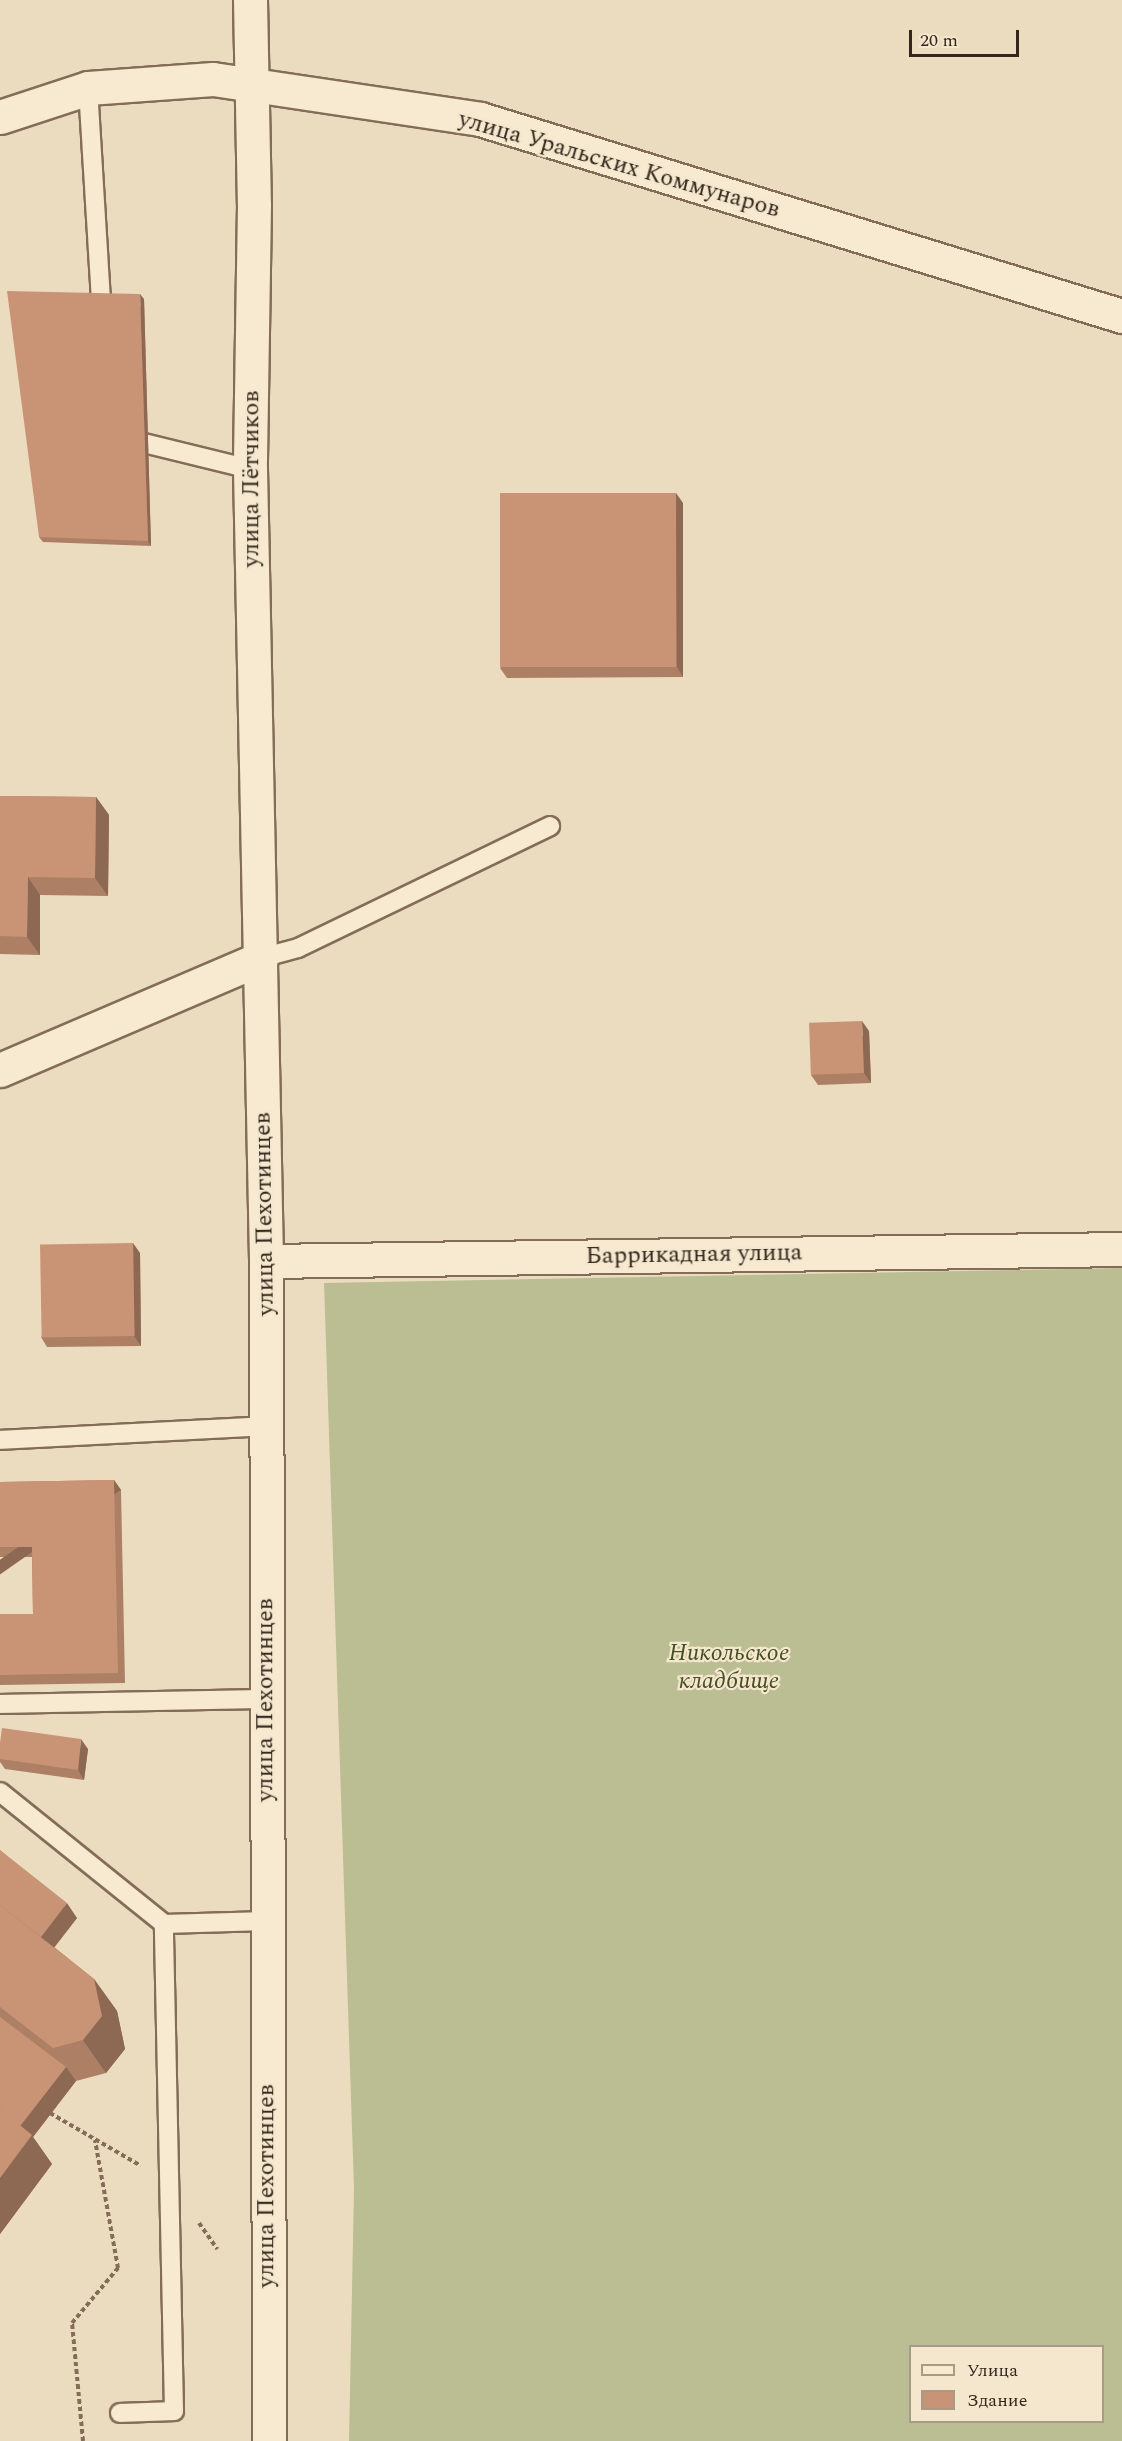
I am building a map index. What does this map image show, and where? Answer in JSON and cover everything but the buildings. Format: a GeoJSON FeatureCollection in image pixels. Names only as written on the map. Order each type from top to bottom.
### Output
{"type":"FeatureCollection","features":[{"type":"Feature","properties":{"kind":"main road","name":"улица Лётчиков"},"geometry":{"type":"LineString","coordinates":[[250,0],[253,87],[250,469],[261,958]]}},
{"type":"Feature","properties":{"kind":"main road","name":"улица Уральских Коммунаров"},"geometry":{"type":"LineString","coordinates":[[0,117],[88,88],[213,79],[253,87],[480,119],[1122,316]]}},
{"type":"Feature","properties":{"kind":"main road"},"geometry":{"type":"LineString","coordinates":[[0,1070],[261,958]]}},
{"type":"Feature","properties":{"kind":"main road","name":"улица Пехотинцев"},"geometry":{"type":"LineString","coordinates":[[261,958],[266,1261],[269,2441]]}},
{"type":"Feature","properties":{"kind":"main road","name":"Баррикадная улица"},"geometry":{"type":"LineString","coordinates":[[266,1261],[1122,1249]]}},
{"type":"Feature","properties":{"kind":"lane"},"geometry":{"type":"LineString","coordinates":[[88,88],[103,338]]}},
{"type":"Feature","properties":{"kind":"lane"},"geometry":{"type":"LineString","coordinates":[[108,434],[250,469]]}},
{"type":"Feature","properties":{"kind":"lane"},"geometry":{"type":"LineString","coordinates":[[261,958],[298,948],[550,826]]}},
{"type":"Feature","properties":{"kind":"lane"},"geometry":{"type":"LineString","coordinates":[[0,1440],[266,1426]]}},
{"type":"Feature","properties":{"kind":"lane"},"geometry":{"type":"LineString","coordinates":[[0,1704],[266,1699]]}},
{"type":"Feature","properties":{"kind":"lane"},"geometry":{"type":"LineString","coordinates":[[0,1792],[164,1924],[266,1921]]}},
{"type":"Feature","properties":{"kind":"lane"},"geometry":{"type":"LineString","coordinates":[[120,2414],[174,2411],[164,1924]]}},
{"type":"Feature","properties":{"kind":"path"},"geometry":{"type":"LineString","coordinates":[[83,2441],[72,2323],[118,2268],[95,2140]]}},
{"type":"Feature","properties":{"kind":"green space","name":"Никольское кладбище"},"geometry":{"type":"Polygon","coordinates":[[[1122,1268],[1122,2441],[349,2441],[354,2189],[324,1283],[1122,1268]]]}}]}
